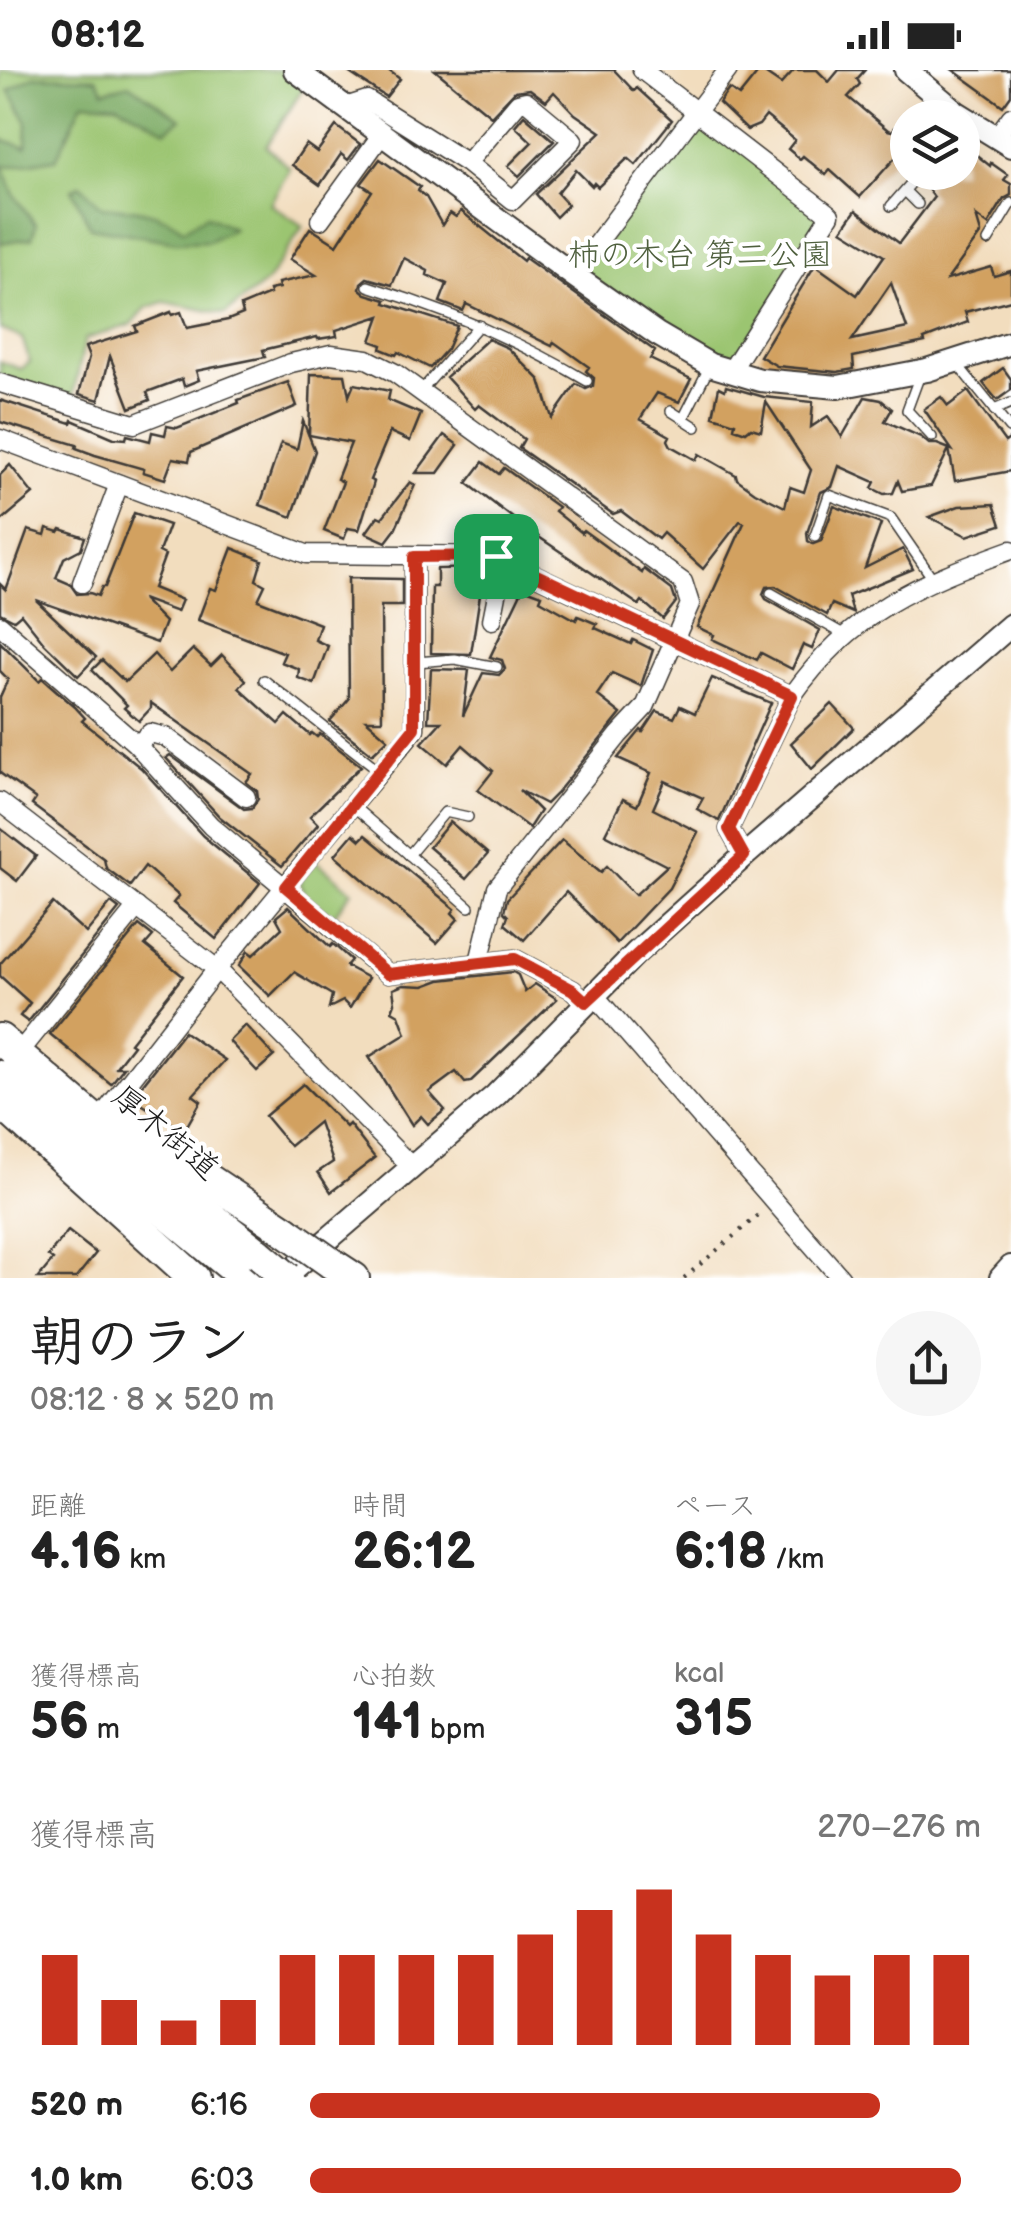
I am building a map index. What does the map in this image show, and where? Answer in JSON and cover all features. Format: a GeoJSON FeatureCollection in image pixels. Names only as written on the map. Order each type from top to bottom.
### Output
{"type":"FeatureCollection","features":[{"type":"Feature","properties":{"kind":"highway"},"geometry":{"type":"LineString","coordinates":[[6,1056],[106,1111],[342,1270]]}},
{"type":"Feature","properties":{"kind":"highway","name":"厚木街道"},"geometry":{"type":"LineString","coordinates":[[6,1056],[164,1180],[247,1268],[285,1278]]}},
{"type":"Feature","properties":{"kind":"highway"},"geometry":{"type":"LineString","coordinates":[[0,1102],[194,1278]]}},
{"type":"Feature","properties":{"kind":"street"},"geometry":{"type":"LineString","coordinates":[[642,70],[830,215],[721,367]]}},
{"type":"Feature","properties":{"kind":"street"},"geometry":{"type":"LineString","coordinates":[[573,275],[728,70]]}},
{"type":"Feature","properties":{"kind":"street"},"geometry":{"type":"LineString","coordinates":[[906,70],[942,100]]}},
{"type":"Feature","properties":{"kind":"street"},"geometry":{"type":"LineString","coordinates":[[298,71],[657,334],[721,367],[760,380],[838,387],[921,371],[1011,343]]}},
{"type":"Feature","properties":{"kind":"street"},"geometry":{"type":"LineString","coordinates":[[344,106],[367,100],[467,163],[513,200],[573,140],[526,101],[518,103],[467,163]]}},
{"type":"Feature","properties":{"kind":"street"},"geometry":{"type":"LineString","coordinates":[[980,124],[1006,133]]}},
{"type":"Feature","properties":{"kind":"street"},"geometry":{"type":"LineString","coordinates":[[332,214],[382,134]]}},
{"type":"Feature","properties":{"kind":"street"},"geometry":{"type":"LineString","coordinates":[[0,383],[134,424],[291,363],[331,354],[368,358],[395,372],[683,582],[690,604],[645,708],[619,734],[497,888],[479,962]]}},
{"type":"Feature","properties":{"kind":"street"},"geometry":{"type":"LineString","coordinates":[[0,439],[306,554],[496,556],[792,696]]}},
{"type":"Feature","properties":{"kind":"street"},"geometry":{"type":"LineString","coordinates":[[81,570],[118,484]]}},
{"type":"Feature","properties":{"kind":"street"},"geometry":{"type":"LineString","coordinates":[[744,856],[729,829],[792,696],[845,635],[892,600],[933,578],[1011,550]]}},
{"type":"Feature","properties":{"kind":"street"},"geometry":{"type":"LineString","coordinates":[[106,1111],[217,968],[414,728],[414,557]]}},
{"type":"Feature","properties":{"kind":"street"},"geometry":{"type":"LineString","coordinates":[[492,620],[504,560]]}},
{"type":"Feature","properties":{"kind":"street"},"geometry":{"type":"LineString","coordinates":[[0,625],[137,745],[211,826],[388,974],[522,960],[590,998],[841,1278]]}},
{"type":"Feature","properties":{"kind":"street"},"geometry":{"type":"LineString","coordinates":[[285,1278],[496,1095],[590,998],[744,856],[1011,625]]}},
{"type":"Feature","properties":{"kind":"street"},"geometry":{"type":"LineString","coordinates":[[137,745],[150,733],[166,737],[246,797]]}},
{"type":"Feature","properties":{"kind":"street"},"geometry":{"type":"LineString","coordinates":[[0,802],[217,968],[413,1168]]}},
{"type":"Feature","properties":{"kind":"street"},"geometry":{"type":"LineString","coordinates":[[6,1056],[136,906]]}},
{"type":"Feature","properties":{"kind":"street"},"geometry":{"type":"LineString","coordinates":[[1000,1278],[1011,1267]]}},
{"type":"Feature","properties":{"kind":"lane"},"geometry":{"type":"LineString","coordinates":[[891,206],[906,192],[918,204]]}},
{"type":"Feature","properties":{"kind":"lane"},"geometry":{"type":"LineString","coordinates":[[988,241],[1011,203]]}},
{"type":"Feature","properties":{"kind":"lane"},"geometry":{"type":"LineString","coordinates":[[368,286],[479,325],[587,382]]}},
{"type":"Feature","properties":{"kind":"lane"},"geometry":{"type":"LineString","coordinates":[[420,392],[479,325]]}},
{"type":"Feature","properties":{"kind":"lane"},"geometry":{"type":"LineString","coordinates":[[956,361],[1008,428]]}},
{"type":"Feature","properties":{"kind":"lane"},"geometry":{"type":"LineString","coordinates":[[684,417],[721,367]]}},
{"type":"Feature","properties":{"kind":"lane"},"geometry":{"type":"LineString","coordinates":[[921,371],[908,410],[932,437]]}},
{"type":"Feature","properties":{"kind":"lane"},"geometry":{"type":"LineString","coordinates":[[994,410],[1011,403]]}},
{"type":"Feature","properties":{"kind":"lane"},"geometry":{"type":"LineString","coordinates":[[671,411],[696,428]]}},
{"type":"Feature","properties":{"kind":"lane"},"geometry":{"type":"LineString","coordinates":[[815,536],[829,495],[891,518],[933,578]]}},
{"type":"Feature","properties":{"kind":"lane"},"geometry":{"type":"LineString","coordinates":[[771,593],[845,635]]}},
{"type":"Feature","properties":{"kind":"lane"},"geometry":{"type":"LineString","coordinates":[[414,662],[455,660],[497,666]]}},
{"type":"Feature","properties":{"kind":"lane"},"geometry":{"type":"LineString","coordinates":[[264,680],[380,771]]}},
{"type":"Feature","properties":{"kind":"lane"},"geometry":{"type":"LineString","coordinates":[[352,806],[469,907]]}},
{"type":"Feature","properties":{"kind":"lane"},"geometry":{"type":"LineString","coordinates":[[409,855],[445,812],[468,817]]}},
{"type":"Feature","properties":{"kind":"path"},"geometry":{"type":"LineString","coordinates":[[684,1278],[774,1201]]}},
{"type":"Feature","properties":{"kind":"green space"},"geometry":{"type":"Polygon","coordinates":[[[0,70],[280,70],[304,87],[266,146],[290,168],[270,204],[303,226],[267,282],[225,314],[164,302],[146,308],[131,325],[85,339],[73,397],[0,376],[0,361],[21,369],[30,362],[22,338],[0,329],[0,70]]]}},
{"type":"Feature","properties":{"kind":"green space"},"geometry":{"type":"Polygon","coordinates":[[[34,76],[97,78],[104,91],[129,84],[181,119],[166,130],[117,104],[83,102],[56,159],[3,166],[14,195],[36,225],[32,238],[0,243],[0,139],[26,147],[27,122],[9,90],[34,76]]]}},
{"type":"Feature","properties":{"kind":"green space","name":"柿の木台 第二公園"},"geometry":{"type":"Polygon","coordinates":[[[697,112],[830,215],[732,369],[573,275],[697,112]]]}},
{"type":"Feature","properties":{"kind":"green space"},"geometry":{"type":"Polygon","coordinates":[[[80,185],[102,207],[155,214],[184,230],[206,215],[233,228],[209,241],[176,242],[90,227],[72,189],[80,185]]]}},
{"type":"Feature","properties":{"kind":"green space"},"geometry":{"type":"Polygon","coordinates":[[[315,860],[352,891],[333,917],[305,896],[299,882],[315,860]]]}},
{"type":"Feature","properties":{"kind":"building"},"geometry":{"type":"Polygon","coordinates":[[[345,70],[388,70],[400,79],[386,97],[345,70]]]}},
{"type":"Feature","properties":{"kind":"building"},"geometry":{"type":"Polygon","coordinates":[[[435,70],[614,70],[672,120],[636,165],[628,158],[598,187],[576,170],[557,193],[568,205],[556,217],[536,194],[601,132],[575,114],[554,92],[546,101],[530,89],[515,91],[491,116],[435,70]]]}},
{"type":"Feature","properties":{"kind":"building"},"geometry":{"type":"Polygon","coordinates":[[[760,70],[781,84],[794,70],[817,70],[829,82],[839,70],[865,70],[857,79],[860,84],[848,97],[890,130],[890,164],[860,197],[830,170],[826,175],[788,149],[795,140],[766,116],[759,125],[747,130],[719,103],[729,89],[739,96],[760,70]]]}},
{"type":"Feature","properties":{"kind":"building"},"geometry":{"type":"Polygon","coordinates":[[[953,70],[1011,70],[1011,95],[1003,106],[953,70]]]}},
{"type":"Feature","properties":{"kind":"building"},"geometry":{"type":"Polygon","coordinates":[[[524,115],[554,141],[519,176],[508,166],[532,142],[515,126],[524,115]]]}},
{"type":"Feature","properties":{"kind":"building"},"geometry":{"type":"Polygon","coordinates":[[[336,126],[360,144],[348,160],[341,154],[320,185],[292,165],[306,144],[317,152],[336,126]]]}},
{"type":"Feature","properties":{"kind":"building"},"geometry":{"type":"Polygon","coordinates":[[[980,158],[1008,175],[1004,180],[1011,184],[1011,195],[1004,199],[988,225],[976,216],[981,233],[947,280],[991,267],[994,276],[1011,271],[1011,300],[965,312],[968,322],[924,339],[925,342],[853,357],[854,369],[837,372],[777,366],[760,356],[815,265],[857,295],[884,256],[842,230],[856,210],[899,243],[934,197],[929,190],[980,190],[980,158]],[[891,283],[852,340],[907,328],[891,283]]]}},
{"type":"Feature","properties":{"kind":"building"},"geometry":{"type":"Polygon","coordinates":[[[380,159],[420,187],[418,191],[426,197],[442,225],[450,213],[456,217],[461,211],[523,261],[525,258],[655,351],[650,359],[691,379],[679,402],[657,393],[640,419],[670,436],[671,446],[696,460],[699,454],[785,507],[790,487],[804,492],[811,470],[766,402],[761,431],[751,428],[746,432],[734,428],[735,423],[713,416],[719,387],[813,402],[811,427],[828,416],[842,437],[865,397],[881,400],[892,409],[885,421],[929,444],[937,444],[952,450],[924,409],[941,397],[948,406],[968,391],[1005,442],[1011,438],[1011,471],[955,481],[949,449],[931,486],[902,491],[898,481],[893,493],[884,494],[872,488],[875,482],[839,466],[832,487],[821,492],[807,533],[808,541],[821,541],[834,506],[881,524],[865,568],[903,549],[913,569],[848,596],[853,613],[832,604],[827,615],[775,586],[766,587],[766,599],[820,630],[812,649],[803,645],[792,669],[761,653],[757,660],[712,639],[714,635],[697,627],[744,523],[740,521],[703,569],[663,533],[658,539],[621,511],[613,514],[519,448],[524,439],[479,405],[475,409],[446,377],[488,339],[508,348],[540,380],[552,418],[576,384],[586,389],[593,386],[594,378],[586,371],[589,367],[554,342],[552,346],[466,304],[463,311],[440,302],[447,284],[404,258],[392,285],[367,278],[360,289],[386,300],[385,303],[457,326],[447,349],[430,368],[398,352],[396,355],[381,349],[382,345],[371,341],[380,316],[336,330],[337,336],[263,350],[265,357],[196,371],[199,380],[184,386],[182,379],[147,392],[150,400],[130,408],[110,356],[99,400],[79,394],[89,357],[85,347],[137,331],[135,326],[171,312],[181,312],[187,328],[228,320],[243,314],[241,306],[279,288],[278,283],[316,275],[290,259],[310,228],[337,245],[372,191],[361,184],[380,159]]]}},
{"type":"Feature","properties":{"kind":"building"},"geometry":{"type":"Polygon","coordinates":[[[1003,368],[1011,379],[1011,390],[997,400],[983,383],[1003,368]]]}},
{"type":"Feature","properties":{"kind":"building"},"geometry":{"type":"Polygon","coordinates":[[[311,374],[345,375],[349,396],[354,384],[390,391],[388,400],[421,414],[410,441],[390,432],[370,480],[374,482],[359,530],[348,528],[344,539],[324,531],[343,482],[337,479],[351,443],[309,435],[311,374]]]}},
{"type":"Feature","properties":{"kind":"building"},"geometry":{"type":"Polygon","coordinates":[[[288,382],[297,406],[191,452],[189,461],[173,458],[165,479],[76,448],[77,445],[0,422],[0,400],[71,423],[72,420],[114,438],[126,439],[127,435],[150,441],[152,432],[165,435],[167,426],[177,428],[288,382]]]}},
{"type":"Feature","properties":{"kind":"building"},"geometry":{"type":"Polygon","coordinates":[[[303,421],[315,451],[292,517],[260,505],[281,443],[297,449],[303,421]]]}},
{"type":"Feature","properties":{"kind":"building"},"geometry":{"type":"Polygon","coordinates":[[[444,435],[458,445],[438,473],[416,473],[444,435]]]}},
{"type":"Feature","properties":{"kind":"building"},"geometry":{"type":"Polygon","coordinates":[[[483,462],[499,474],[504,468],[558,507],[555,511],[582,533],[583,530],[672,590],[676,602],[663,619],[642,601],[639,605],[530,531],[467,483],[483,462]]]}},
{"type":"Feature","properties":{"kind":"building"},"geometry":{"type":"Polygon","coordinates":[[[10,465],[33,494],[0,522],[0,475],[10,465]]]}},
{"type":"Feature","properties":{"kind":"building"},"geometry":{"type":"Polygon","coordinates":[[[410,482],[415,485],[386,542],[366,533],[378,516],[382,518],[410,482]]]}},
{"type":"Feature","properties":{"kind":"building"},"geometry":{"type":"Polygon","coordinates":[[[994,504],[1001,525],[967,536],[929,517],[959,506],[994,504]]]}},
{"type":"Feature","properties":{"kind":"building"},"geometry":{"type":"Polygon","coordinates":[[[134,513],[169,525],[159,552],[165,555],[153,588],[182,600],[177,612],[142,599],[165,622],[157,643],[36,600],[96,657],[78,676],[21,614],[14,620],[0,613],[0,584],[6,590],[28,530],[45,535],[47,528],[59,532],[61,529],[85,537],[81,549],[64,558],[56,578],[70,584],[77,594],[98,596],[134,513]]]}},
{"type":"Feature","properties":{"kind":"building"},"geometry":{"type":"Polygon","coordinates":[[[232,548],[262,560],[256,580],[265,585],[258,600],[320,624],[315,640],[328,646],[314,684],[298,678],[299,669],[281,662],[285,653],[198,620],[210,588],[216,590],[232,548]]]}},
{"type":"Feature","properties":{"kind":"building"},"geometry":{"type":"Polygon","coordinates":[[[437,569],[489,570],[485,589],[481,588],[471,654],[431,653],[432,587],[437,587],[437,569]]]}},
{"type":"Feature","properties":{"kind":"building"},"geometry":{"type":"Polygon","coordinates":[[[348,578],[402,579],[402,606],[381,606],[382,720],[366,720],[388,739],[372,754],[330,721],[349,699],[348,578]]]}},
{"type":"Feature","properties":{"kind":"building"},"geometry":{"type":"Polygon","coordinates":[[[523,588],[542,595],[540,600],[576,620],[578,616],[597,624],[595,628],[653,650],[641,686],[612,673],[597,695],[621,714],[556,794],[546,804],[519,790],[540,811],[529,828],[478,790],[493,771],[463,745],[447,764],[422,743],[441,722],[428,722],[431,669],[469,670],[463,716],[483,673],[499,675],[505,669],[502,660],[490,657],[523,588]]]}},
{"type":"Feature","properties":{"kind":"building"},"geometry":{"type":"Polygon","coordinates":[[[0,642],[39,681],[42,678],[75,707],[85,718],[82,721],[141,768],[203,836],[260,883],[216,939],[173,903],[179,896],[145,866],[130,886],[106,868],[104,859],[32,805],[36,799],[0,773],[0,697],[8,679],[0,671],[0,642]]]}},
{"type":"Feature","properties":{"kind":"building"},"geometry":{"type":"Polygon","coordinates":[[[193,649],[211,666],[222,655],[246,680],[239,688],[279,724],[287,715],[310,735],[320,734],[361,766],[310,816],[318,824],[282,866],[220,817],[166,758],[170,755],[244,809],[252,808],[258,799],[257,791],[246,782],[252,774],[151,703],[139,721],[92,670],[102,660],[125,682],[154,654],[170,672],[193,649]]]}},
{"type":"Feature","properties":{"kind":"building"},"geometry":{"type":"Polygon","coordinates":[[[712,678],[771,703],[719,821],[697,809],[703,798],[665,781],[653,809],[698,832],[669,888],[617,943],[566,892],[524,940],[505,924],[507,899],[562,840],[601,872],[607,866],[635,895],[667,866],[605,834],[623,799],[637,806],[651,773],[618,758],[657,711],[674,718],[680,706],[695,713],[712,678]]]}},
{"type":"Feature","properties":{"kind":"building"},"geometry":{"type":"Polygon","coordinates":[[[832,704],[854,728],[812,769],[791,743],[832,704]]]}},
{"type":"Feature","properties":{"kind":"building"},"geometry":{"type":"Polygon","coordinates":[[[450,822],[488,854],[466,879],[429,847],[450,822]]]}},
{"type":"Feature","properties":{"kind":"building"},"geometry":{"type":"Polygon","coordinates":[[[0,828],[36,856],[17,881],[0,868],[0,828]]]}},
{"type":"Feature","properties":{"kind":"building"},"geometry":{"type":"Polygon","coordinates":[[[353,834],[360,840],[365,835],[455,909],[452,913],[458,919],[437,943],[335,855],[353,834]]]}},
{"type":"Feature","properties":{"kind":"building"},"geometry":{"type":"Polygon","coordinates":[[[53,903],[86,933],[111,903],[119,909],[28,1022],[20,1016],[30,1003],[0,976],[0,964],[53,903]]]}},
{"type":"Feature","properties":{"kind":"building"},"geometry":{"type":"Polygon","coordinates":[[[288,907],[330,947],[333,944],[351,960],[346,966],[368,978],[350,1008],[343,1001],[329,1008],[332,995],[294,972],[270,996],[239,966],[248,951],[253,955],[282,928],[276,917],[288,907]]]}},
{"type":"Feature","properties":{"kind":"building"},"geometry":{"type":"Polygon","coordinates":[[[139,925],[153,936],[145,945],[183,976],[130,1043],[133,1045],[116,1067],[124,1067],[111,1084],[50,1034],[139,925]]]}},
{"type":"Feature","properties":{"kind":"building"},"geometry":{"type":"Polygon","coordinates":[[[513,972],[525,992],[535,984],[557,999],[470,1082],[465,1083],[456,1072],[429,1092],[445,1110],[428,1124],[421,1116],[412,1125],[369,1057],[406,1034],[399,1015],[392,1011],[393,989],[513,972]]]}},
{"type":"Feature","properties":{"kind":"building"},"geometry":{"type":"Polygon","coordinates":[[[245,1025],[274,1056],[257,1071],[229,1041],[245,1025]]]}},
{"type":"Feature","properties":{"kind":"building"},"geometry":{"type":"Polygon","coordinates":[[[184,1032],[225,1060],[193,1095],[201,1101],[184,1131],[132,1098],[184,1032]]]}},
{"type":"Feature","properties":{"kind":"building"},"geometry":{"type":"Polygon","coordinates":[[[303,1084],[346,1127],[349,1124],[375,1158],[331,1192],[318,1172],[333,1162],[319,1122],[290,1146],[265,1116],[303,1084]]]}},
{"type":"Feature","properties":{"kind":"building"},"geometry":{"type":"Polygon","coordinates":[[[68,1231],[96,1253],[76,1278],[38,1278],[53,1260],[48,1256],[68,1231]]]}},
{"type":"Feature","properties":{"kind":"route"},"geometry":{"type":"LineString","coordinates":[[496,556],[792,696],[729,829],[744,856],[586,1002],[573,990],[515,959],[388,974],[286,887],[414,728],[414,557],[496,556]]}}]}
